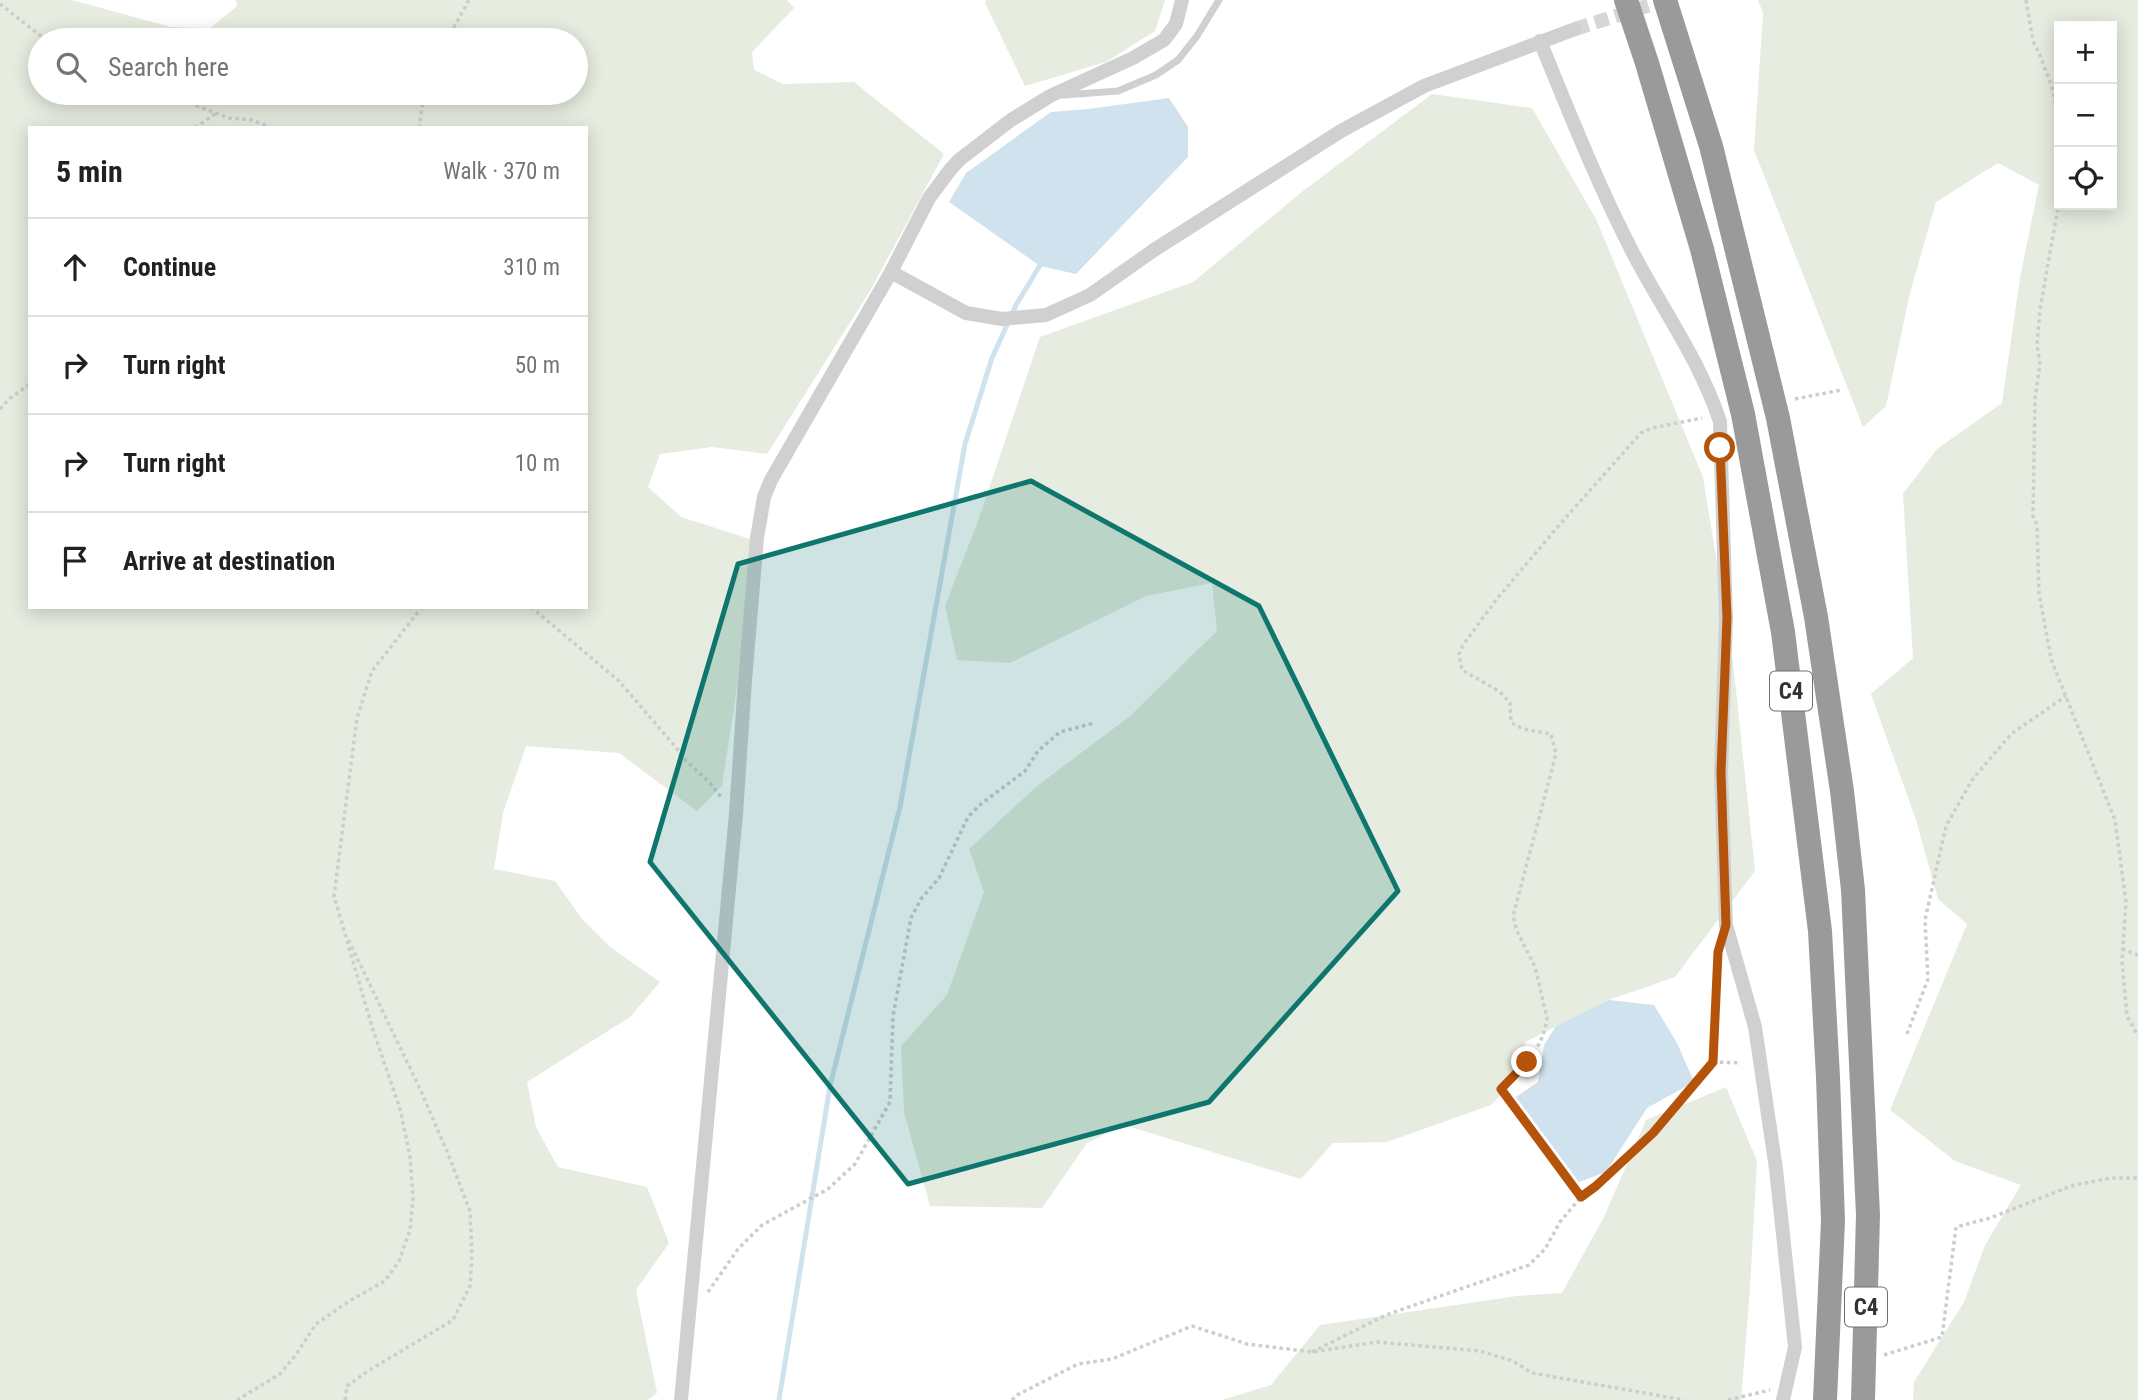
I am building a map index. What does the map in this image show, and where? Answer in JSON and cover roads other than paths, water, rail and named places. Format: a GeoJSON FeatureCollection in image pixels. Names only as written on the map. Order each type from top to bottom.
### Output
{"type":"FeatureCollection","features":[{"type":"Feature","properties":{"kind":"highway","name":"C4"},"geometry":{"type":"LineString","coordinates":[[1626,0],[1702,249],[1743,414],[1783,632],[1820,931],[1829,1077],[1833,1221],[1825,1400]]}},
{"type":"Feature","properties":{"kind":"highway","name":"C4"},"geometry":{"type":"LineString","coordinates":[[1665,0],[1711,146],[1778,418],[1816,617],[1842,790],[1853,890],[1868,1215],[1863,1400]]}},
{"type":"Feature","properties":{"kind":"highway"},"geometry":{"type":"LineString","coordinates":[[1868,1215],[1878,1303],[1875,1400]]}},
{"type":"Feature","properties":{"kind":"street"},"geometry":{"type":"LineString","coordinates":[[681,1400],[736,814],[757,538],[764,496],[891,272],[929,198],[950,170],[1011,120],[1050,96],[1133,58],[1164,40],[1176,24],[1182,0]]}},
{"type":"Feature","properties":{"kind":"street"},"geometry":{"type":"LineString","coordinates":[[891,272],[966,313],[1002,319],[1046,315],[1090,295],[1154,250],[1341,131],[1423,86],[1575,29]]}},
{"type":"Feature","properties":{"kind":"street"},"geometry":{"type":"LineString","coordinates":[[1540,41],[1585,152],[1633,253],[1690,350],[1711,393],[1720,422],[1727,618],[1721,772],[1726,925],[1755,1027],[1776,1169],[1795,1347],[1780,1394]]}},
{"type":"Feature","properties":{"kind":"lane"},"geometry":{"type":"LineString","coordinates":[[1050,96],[1118,92],[1156,75],[1178,60],[1197,36],[1219,0]]}},
{"type":"Feature","properties":{"kind":"water"},"geometry":{"type":"Polygon","coordinates":[[[1169,98],[1188,127],[1188,157],[1076,274],[1040,266],[949,202],[966,173],[1051,112],[1169,98]]]}},
{"type":"Feature","properties":{"kind":"water"},"geometry":{"type":"Polygon","coordinates":[[[1609,1000],[1654,1005],[1677,1043],[1694,1082],[1647,1108],[1606,1172],[1579,1182],[1516,1097],[1538,1082],[1544,1045],[1556,1026],[1609,1000]]]}},
{"type":"Feature","properties":{"kind":"waterway"},"geometry":{"type":"LineString","coordinates":[[779,1400],[830,1086],[900,807],[965,444],[992,358],[1016,305],[1042,262]]}},
{"type":"Feature","properties":{"kind":"tunnel"},"geometry":{"type":"LineString","coordinates":[[1575,29],[1666,0]]}}]}
